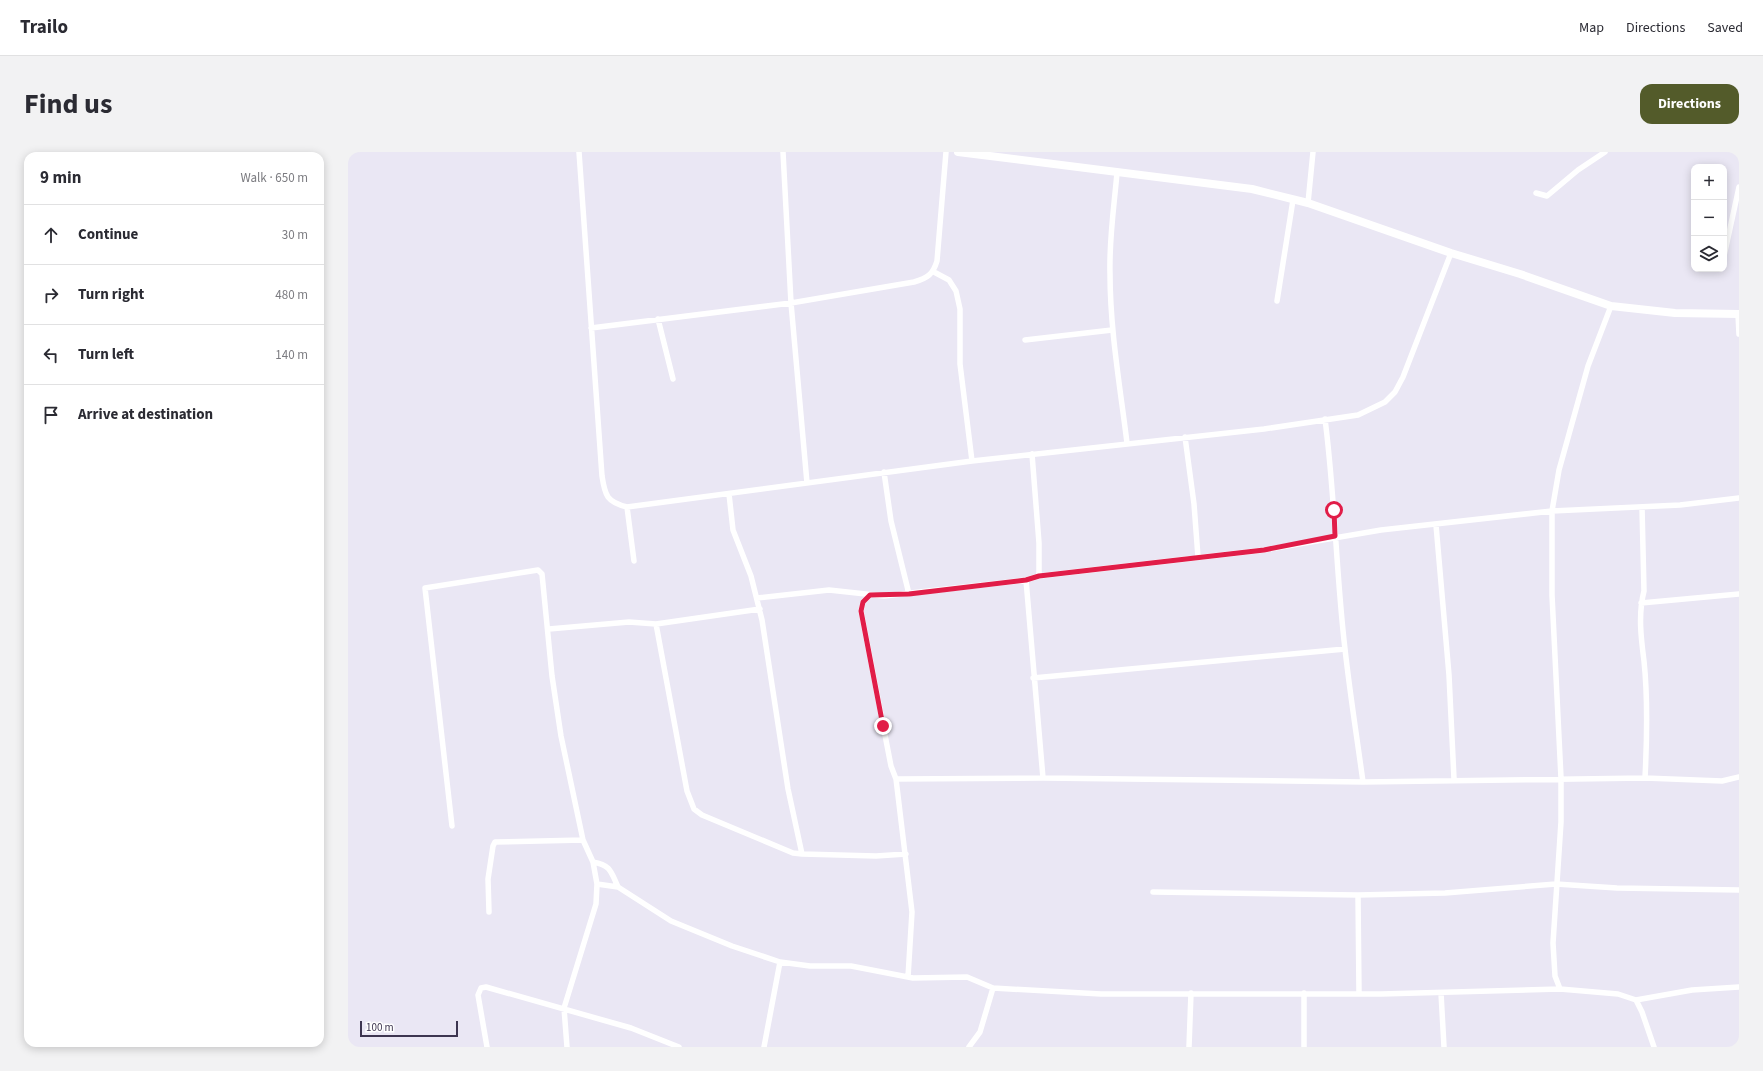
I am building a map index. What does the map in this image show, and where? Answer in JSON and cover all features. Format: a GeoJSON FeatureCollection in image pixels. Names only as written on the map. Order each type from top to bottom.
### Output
{"type":"FeatureCollection","features":[{"type":"Feature","properties":{"kind":"street"},"geometry":{"type":"LineString","coordinates":[[579,152],[604,493],[615,504],[627,507],[884,472],[1127,442],[1264,429],[1358,415],[1385,402],[1395,392],[1403,377],[1451,253]]}},
{"type":"Feature","properties":{"kind":"street"},"geometry":{"type":"LineString","coordinates":[[783,152],[791,303],[807,483]]}},
{"type":"Feature","properties":{"kind":"street"},"geometry":{"type":"LineString","coordinates":[[591,328],[791,303],[925,279],[934,272],[937,261],[946,152]]}},
{"type":"Feature","properties":{"kind":"street"},"geometry":{"type":"LineString","coordinates":[[958,152],[1244,188],[1308,203],[1451,253],[1520,274],[1611,306],[1675,313],[1739,314],[1739,334]]}},
{"type":"Feature","properties":{"kind":"street"},"geometry":{"type":"LineString","coordinates":[[1308,203],[1313,152]]}},
{"type":"Feature","properties":{"kind":"street"},"geometry":{"type":"LineString","coordinates":[[1536,193],[1547,196],[1578,170],[1605,152]]}},
{"type":"Feature","properties":{"kind":"street"},"geometry":{"type":"LineString","coordinates":[[1117,173],[1110,250],[1112,330],[1127,442]]}},
{"type":"Feature","properties":{"kind":"street"},"geometry":{"type":"LineString","coordinates":[[1727,242],[1739,187]]}},
{"type":"Feature","properties":{"kind":"street"},"geometry":{"type":"LineString","coordinates":[[1277,301],[1293,200]]}},
{"type":"Feature","properties":{"kind":"street"},"geometry":{"type":"LineString","coordinates":[[934,272],[949,280],[956,291],[960,309],[960,364],[972,461]]}},
{"type":"Feature","properties":{"kind":"street"},"geometry":{"type":"LineString","coordinates":[[1560,989],[1555,976],[1553,943],[1561,822],[1561,778],[1552,595],[1552,511],[1559,470],[1588,366],[1611,306]]}},
{"type":"Feature","properties":{"kind":"street"},"geometry":{"type":"LineString","coordinates":[[658,319],[673,379]]}},
{"type":"Feature","properties":{"kind":"street"},"geometry":{"type":"LineString","coordinates":[[1025,340],[1112,330]]}},
{"type":"Feature","properties":{"kind":"street"},"geometry":{"type":"LineString","coordinates":[[1325,420],[1332,470],[1335,536],[1345,649],[1363,782]]}},
{"type":"Feature","properties":{"kind":"street"},"geometry":{"type":"LineString","coordinates":[[1185,437],[1194,504],[1198,557]]}},
{"type":"Feature","properties":{"kind":"street"},"geometry":{"type":"LineString","coordinates":[[1032,454],[1039,543],[1039,576]]}},
{"type":"Feature","properties":{"kind":"street"},"geometry":{"type":"LineString","coordinates":[[884,472],[891,521],[909,594]]}},
{"type":"Feature","properties":{"kind":"street"},"geometry":{"type":"LineString","coordinates":[[729,494],[733,530],[751,576],[760,609],[779,721],[788,789],[802,854]]}},
{"type":"Feature","properties":{"kind":"street"},"geometry":{"type":"LineString","coordinates":[[757,598],[829,590],[870,595],[909,594],[1026,580],[1039,576],[1264,550],[1335,536],[1381,530],[1552,511],[1642,507],[1739,498]]}},
{"type":"Feature","properties":{"kind":"street"},"geometry":{"type":"LineString","coordinates":[[627,507],[634,561]]}},
{"type":"Feature","properties":{"kind":"street"},"geometry":{"type":"LineString","coordinates":[[1642,507],[1644,591],[1641,603],[1641,646],[1644,660],[1646,752],[1645,778]]}},
{"type":"Feature","properties":{"kind":"street"},"geometry":{"type":"LineString","coordinates":[[1436,525],[1449,675],[1454,779]]}},
{"type":"Feature","properties":{"kind":"street"},"geometry":{"type":"LineString","coordinates":[[452,826],[425,588],[538,570],[542,574],[549,629],[552,676],[561,736],[583,840],[593,862],[597,884],[596,904],[564,1008],[567,1047]]}},
{"type":"Feature","properties":{"kind":"street"},"geometry":{"type":"LineString","coordinates":[[1026,580],[1033,678],[1043,778]]}},
{"type":"Feature","properties":{"kind":"street"},"geometry":{"type":"LineString","coordinates":[[1641,603],[1739,594]]}},
{"type":"Feature","properties":{"kind":"street"},"geometry":{"type":"LineString","coordinates":[[870,595],[863,602],[861,611],[891,766],[896,779],[906,854],[912,912],[908,977]]}},
{"type":"Feature","properties":{"kind":"street"},"geometry":{"type":"LineString","coordinates":[[549,629],[629,622],[656,624],[760,609]]}},
{"type":"Feature","properties":{"kind":"street"},"geometry":{"type":"LineString","coordinates":[[656,624],[687,791],[694,809],[702,815],[793,853],[871,856],[906,854]]}},
{"type":"Feature","properties":{"kind":"street"},"geometry":{"type":"LineString","coordinates":[[1033,678],[1345,649]]}},
{"type":"Feature","properties":{"kind":"street"},"geometry":{"type":"LineString","coordinates":[[896,779],[1043,778],[1363,782],[1561,778],[1645,778],[1722,781],[1739,777]]}},
{"type":"Feature","properties":{"kind":"street"},"geometry":{"type":"LineString","coordinates":[[489,912],[488,879],[493,846],[495,842],[583,840]]}},
{"type":"Feature","properties":{"kind":"street"},"geometry":{"type":"LineString","coordinates":[[593,862],[604,864],[610,870],[618,887]]}},
{"type":"Feature","properties":{"kind":"street"},"geometry":{"type":"LineString","coordinates":[[597,884],[618,887],[671,921],[732,946],[780,962],[810,966],[851,966],[908,977],[967,977],[993,988],[1109,995],[1191,993],[1441,993],[1560,989],[1618,994],[1636,1000],[1692,990],[1739,987]]}},
{"type":"Feature","properties":{"kind":"street"},"geometry":{"type":"LineString","coordinates":[[1153,892],[1358,895],[1445,893],[1556,884],[1617,888],[1739,890]]}},
{"type":"Feature","properties":{"kind":"street"},"geometry":{"type":"LineString","coordinates":[[1358,895],[1359,993]]}},
{"type":"Feature","properties":{"kind":"street"},"geometry":{"type":"LineString","coordinates":[[764,1047],[780,962]]}},
{"type":"Feature","properties":{"kind":"street"},"geometry":{"type":"LineString","coordinates":[[487,1047],[478,1001],[478,995],[481,988],[486,987],[631,1028],[679,1047]]}},
{"type":"Feature","properties":{"kind":"street"},"geometry":{"type":"LineString","coordinates":[[969,1047],[980,1032],[993,988]]}},
{"type":"Feature","properties":{"kind":"street"},"geometry":{"type":"LineString","coordinates":[[1189,1047],[1191,993]]}},
{"type":"Feature","properties":{"kind":"street"},"geometry":{"type":"LineString","coordinates":[[1441,993],[1444,1047]]}},
{"type":"Feature","properties":{"kind":"street"},"geometry":{"type":"LineString","coordinates":[[1304,994],[1304,1047]]}},
{"type":"Feature","properties":{"kind":"street"},"geometry":{"type":"LineString","coordinates":[[1636,1000],[1642,1012],[1654,1047]]}},
{"type":"Feature","properties":{"kind":"route"},"geometry":{"type":"LineString","coordinates":[[883,726],[861,611],[863,602],[870,595],[884,596],[909,594],[1026,580],[1039,576],[1264,550],[1335,536],[1334,510]]}}]}
